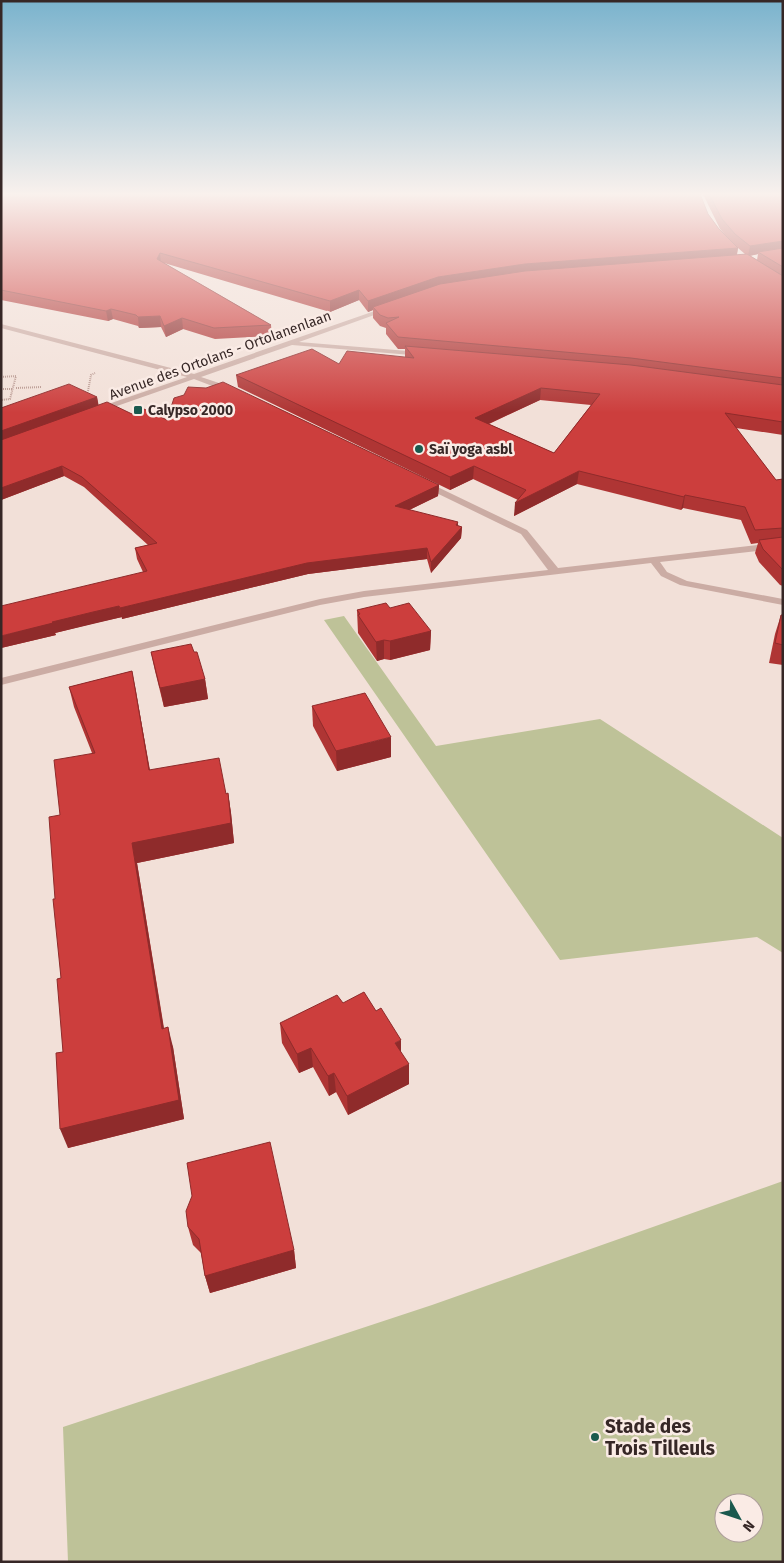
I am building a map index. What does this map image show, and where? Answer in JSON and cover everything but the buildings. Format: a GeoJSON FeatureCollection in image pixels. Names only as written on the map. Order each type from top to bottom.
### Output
{"type":"FeatureCollection","features":[{"type":"Feature","properties":{"kind":"street","name":"Avenue des Ortolans - Ortolanenlaan"},"geometry":{"type":"LineString","coordinates":[[93,413],[393,307]]}},
{"type":"Feature","properties":{"kind":"street"},"geometry":{"type":"LineString","coordinates":[[1,326],[197,377],[244,396]]}},
{"type":"Feature","properties":{"kind":"street"},"geometry":{"type":"LineString","coordinates":[[289,344],[431,355]]}},
{"type":"Feature","properties":{"kind":"street"},"geometry":{"type":"LineString","coordinates":[[419,481],[524,532],[556,573]]}},
{"type":"Feature","properties":{"kind":"street"},"geometry":{"type":"LineString","coordinates":[[1,682],[320,602],[373,593],[783,545]]}},
{"type":"Feature","properties":{"kind":"street"},"geometry":{"type":"LineString","coordinates":[[654,561],[664,574],[684,583],[783,602]]}},
{"type":"Feature","properties":{"kind":"path"},"geometry":{"type":"LineString","coordinates":[[88,394],[91,375],[98,371]]}},
{"type":"Feature","properties":{"kind":"path"},"geometry":{"type":"LineString","coordinates":[[1,377],[16,376],[10,399],[1,400]]}},
{"type":"Feature","properties":{"kind":"path"},"geometry":{"type":"LineString","coordinates":[[1,389],[42,387]]}},
{"type":"Feature","properties":{"kind":"green space"},"geometry":{"type":"Polygon","coordinates":[[[344,616],[436,746],[600,719],[783,838],[783,953],[757,937],[560,960],[324,620],[344,616]]]}},
{"type":"Feature","properties":{"kind":"green space"},"geometry":{"type":"Polygon","coordinates":[[[783,1181],[783,1562],[68,1562],[63,1427],[432,1305],[783,1181]]]}},
{"type":"Feature","properties":{"kind":"place","name":"Calypso 2000"},"geometry":{"type":"Point","coordinates":[138,410]}},
{"type":"Feature","properties":{"kind":"place","name":"Saï yoga asbl"},"geometry":{"type":"Point","coordinates":[419,449]}},
{"type":"Feature","properties":{"kind":"place","name":"Stade des Trois Tilleuls"},"geometry":{"type":"Point","coordinates":[595,1437]}}]}
